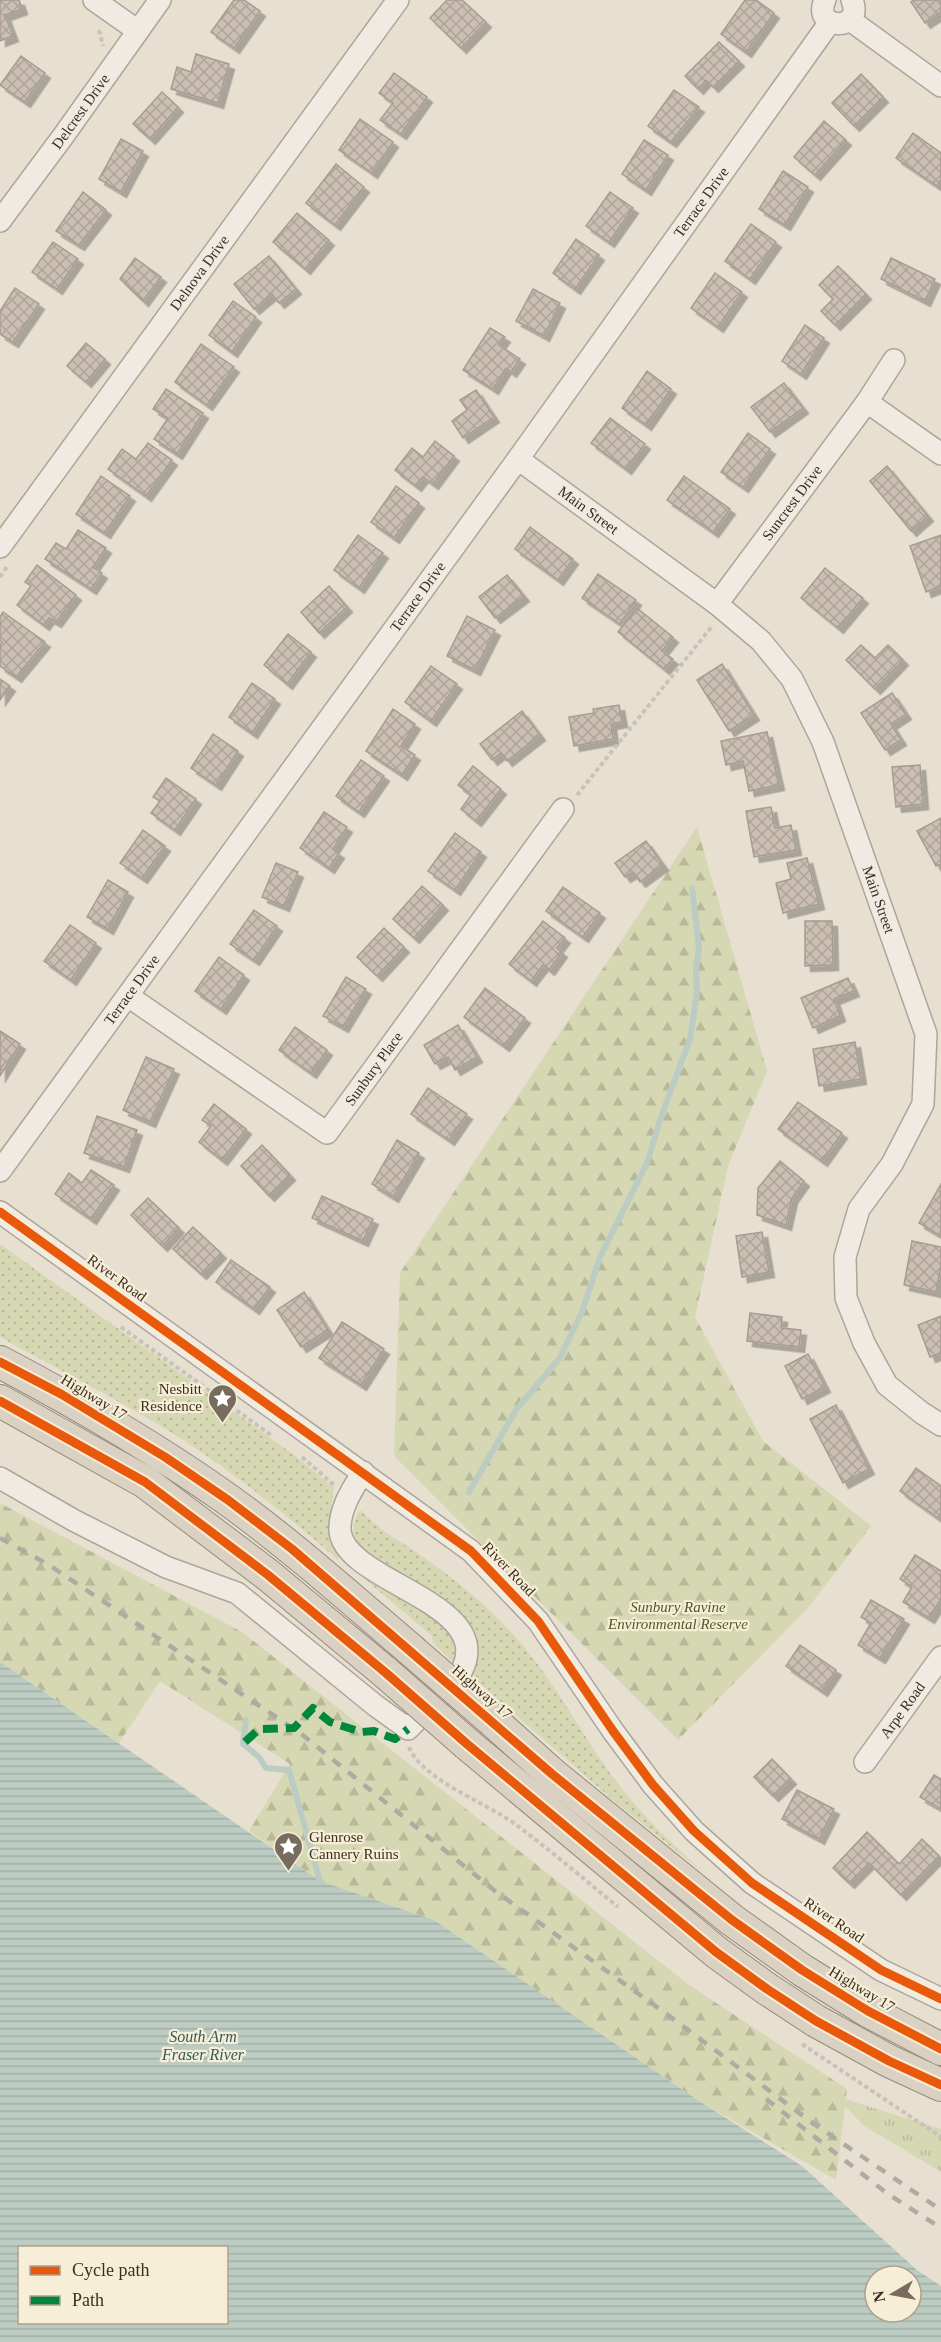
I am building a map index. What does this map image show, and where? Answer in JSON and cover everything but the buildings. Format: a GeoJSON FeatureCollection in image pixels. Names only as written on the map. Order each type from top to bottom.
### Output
{"type":"FeatureCollection","features":[{"type":"Feature","properties":{"kind":"highway","name":"Highway 17"},"geometry":{"type":"LineString","coordinates":[[0,1362],[61,1394],[155,1451],[228,1500],[292,1549],[552,1774],[732,1920],[802,1970],[868,2011],[941,2049]]}},
{"type":"Feature","properties":{"kind":"highway"},"geometry":{"type":"LineString","coordinates":[[0,1401],[145,1482],[268,1575],[716,1952],[766,1989],[816,2021],[889,2061],[941,2085]]}},
{"type":"Feature","properties":{"kind":"street"},"geometry":{"type":"LineString","coordinates":[[94,0],[138,31]]}},
{"type":"Feature","properties":{"kind":"street","name":"Delcrest Drive"},"geometry":{"type":"LineString","coordinates":[[0,221],[160,0]]}},
{"type":"Feature","properties":{"kind":"street","name":"Delnova Drive"},"geometry":{"type":"LineString","coordinates":[[0,547],[398,0]]}},
{"type":"Feature","properties":{"kind":"street"},"geometry":{"type":"LineString","coordinates":[[825,0],[822,8],[823,14],[844,14],[941,86]]}},
{"type":"Feature","properties":{"kind":"street","name":"Terrace Drive"},"geometry":{"type":"LineString","coordinates":[[0,1171],[844,14]]}},
{"type":"Feature","properties":{"kind":"street","name":"Suncrest Drive"},"geometry":{"type":"LineString","coordinates":[[721,607],[867,402],[894,360]]}},
{"type":"Feature","properties":{"kind":"street"},"geometry":{"type":"LineString","coordinates":[[867,402],[941,454]]}},
{"type":"Feature","properties":{"kind":"street","name":"Main Street"},"geometry":{"type":"LineString","coordinates":[[518,459],[721,607],[761,641],[792,679],[823,742],[934,1032],[923,1104],[892,1164],[859,1209],[845,1257],[846,1299],[864,1343],[887,1385],[941,1425]]}},
{"type":"Feature","properties":{"kind":"street","name":"Sunbury Place"},"geometry":{"type":"LineString","coordinates":[[128,996],[327,1133],[563,809]]}},
{"type":"Feature","properties":{"kind":"street","name":"River Road"},"geometry":{"type":"LineString","coordinates":[[0,1212],[471,1551],[538,1621],[613,1731],[647,1776],[694,1831],[752,1883],[881,1970],[941,1999]]}},
{"type":"Feature","properties":{"kind":"street"},"geometry":{"type":"LineString","coordinates":[[0,1478],[75,1521],[166,1567],[237,1593],[376,1706],[408,1729],[460,1672],[465,1659],[465,1643],[459,1627],[439,1608],[359,1561],[346,1548],[340,1534],[340,1520],[348,1497],[363,1472]]}},
{"type":"Feature","properties":{"kind":"street","name":"Arpe Road"},"geometry":{"type":"LineString","coordinates":[[865,1762],[941,1657]]}},
{"type":"Feature","properties":{"kind":"path"},"geometry":{"type":"LineString","coordinates":[[563,809],[581,792],[721,607]]}},
{"type":"Feature","properties":{"kind":"path"},"geometry":{"type":"LineString","coordinates":[[120,1326],[278,1439]]}},
{"type":"Feature","properties":{"kind":"path"},"geometry":{"type":"LineString","coordinates":[[294,1450],[348,1497]]}},
{"type":"Feature","properties":{"kind":"green space","name":"Sunbury Ravine Environmental Reserve"},"geometry":{"type":"Polygon","coordinates":[[[697,827],[767,1071],[728,1166],[695,1317],[763,1441],[871,1526],[808,1608],[678,1740],[394,1456],[400,1273],[697,827]]]}},
{"type":"Feature","properties":{"kind":"green space"},"geometry":{"type":"Polygon","coordinates":[[[0,1244],[290,1452],[334,1488],[330,1524],[333,1540],[341,1556],[338,1560],[250,1487],[180,1438],[0,1337],[0,1244]]]}},
{"type":"Feature","properties":{"kind":"green space"},"geometry":{"type":"Polygon","coordinates":[[[0,1503],[242,1632],[689,1985],[847,2089],[836,2180],[699,2101],[434,1920],[320,1881],[249,1831],[290,1764],[160,1681],[119,1743],[0,1662],[0,1503]]]}},
{"type":"Feature","properties":{"kind":"green space"},"geometry":{"type":"Polygon","coordinates":[[[359,1511],[458,1583],[510,1631],[539,1666],[625,1793],[660,1831],[710,1878],[613,1800],[469,1674],[474,1654],[361,1551],[354,1531],[359,1511]]]}},
{"type":"Feature","properties":{"kind":"green space"},"geometry":{"type":"Polygon","coordinates":[[[354,1567],[450,1629],[458,1650],[456,1665],[433,1643],[432,1636],[353,1569],[354,1567]]]}},
{"type":"Feature","properties":{"kind":"green space"},"geometry":{"type":"Polygon","coordinates":[[[835,2096],[941,2129],[941,2172],[863,2125],[835,2096]]]}},
{"type":"Feature","properties":{"kind":"water","name":"South Arm Fraser River"},"geometry":{"type":"Polygon","coordinates":[[[0,1662],[320,1881],[434,1920],[699,2101],[802,2166],[910,2264],[863,2264],[863,2324],[923,2324],[923,2274],[941,2286],[941,2342],[0,2342],[0,1662]]]}},
{"type":"Feature","properties":{"kind":"waterway"},"geometry":{"type":"LineString","coordinates":[[469,1492],[516,1410],[559,1359],[582,1312],[600,1257],[647,1163],[661,1117],[690,1039],[697,992],[696,970],[699,948],[692,888]]}},
{"type":"Feature","properties":{"kind":"waterway"},"geometry":{"type":"LineString","coordinates":[[246,1720],[243,1744],[259,1757],[266,1768],[289,1770],[320,1881]]}},
{"type":"Feature","properties":{"kind":"railway"},"geometry":{"type":"LineString","coordinates":[[0,1538],[49,1565],[300,1733],[495,1891],[668,2015],[814,2124],[941,2210]]}},
{"type":"Feature","properties":{"kind":"railway"},"geometry":{"type":"LineString","coordinates":[[766,2099],[888,2194],[941,2228]]}},
{"type":"Feature","properties":{"kind":"marked path"},"geometry":{"type":"LineString","coordinates":[[245,1742],[259,1729],[294,1728],[313,1708],[330,1722],[361,1732],[374,1731],[395,1739],[408,1729]]}},
{"type":"Feature","properties":{"kind":"cycle path"},"geometry":{"type":"LineString","coordinates":[[0,1212],[471,1551],[538,1621],[653,1785],[694,1831],[752,1883],[881,1970],[941,1999]]}},
{"type":"Feature","properties":{"kind":"cycle path"},"geometry":{"type":"LineString","coordinates":[[0,1362],[61,1394],[165,1457],[228,1500],[292,1549],[552,1774],[732,1920],[802,1970],[868,2011],[941,2049]]}},
{"type":"Feature","properties":{"kind":"cycle path"},"geometry":{"type":"LineString","coordinates":[[0,1401],[145,1482],[268,1575],[716,1952],[816,2021],[889,2061],[941,2085]]}},
{"type":"Feature","properties":{"kind":"place","name":"Nesbitt Residence"},"geometry":{"type":"Point","coordinates":[223,1424]}},
{"type":"Feature","properties":{"kind":"place","name":"Glenrose Cannery Ruins"},"geometry":{"type":"Point","coordinates":[288,1872]}}]}
